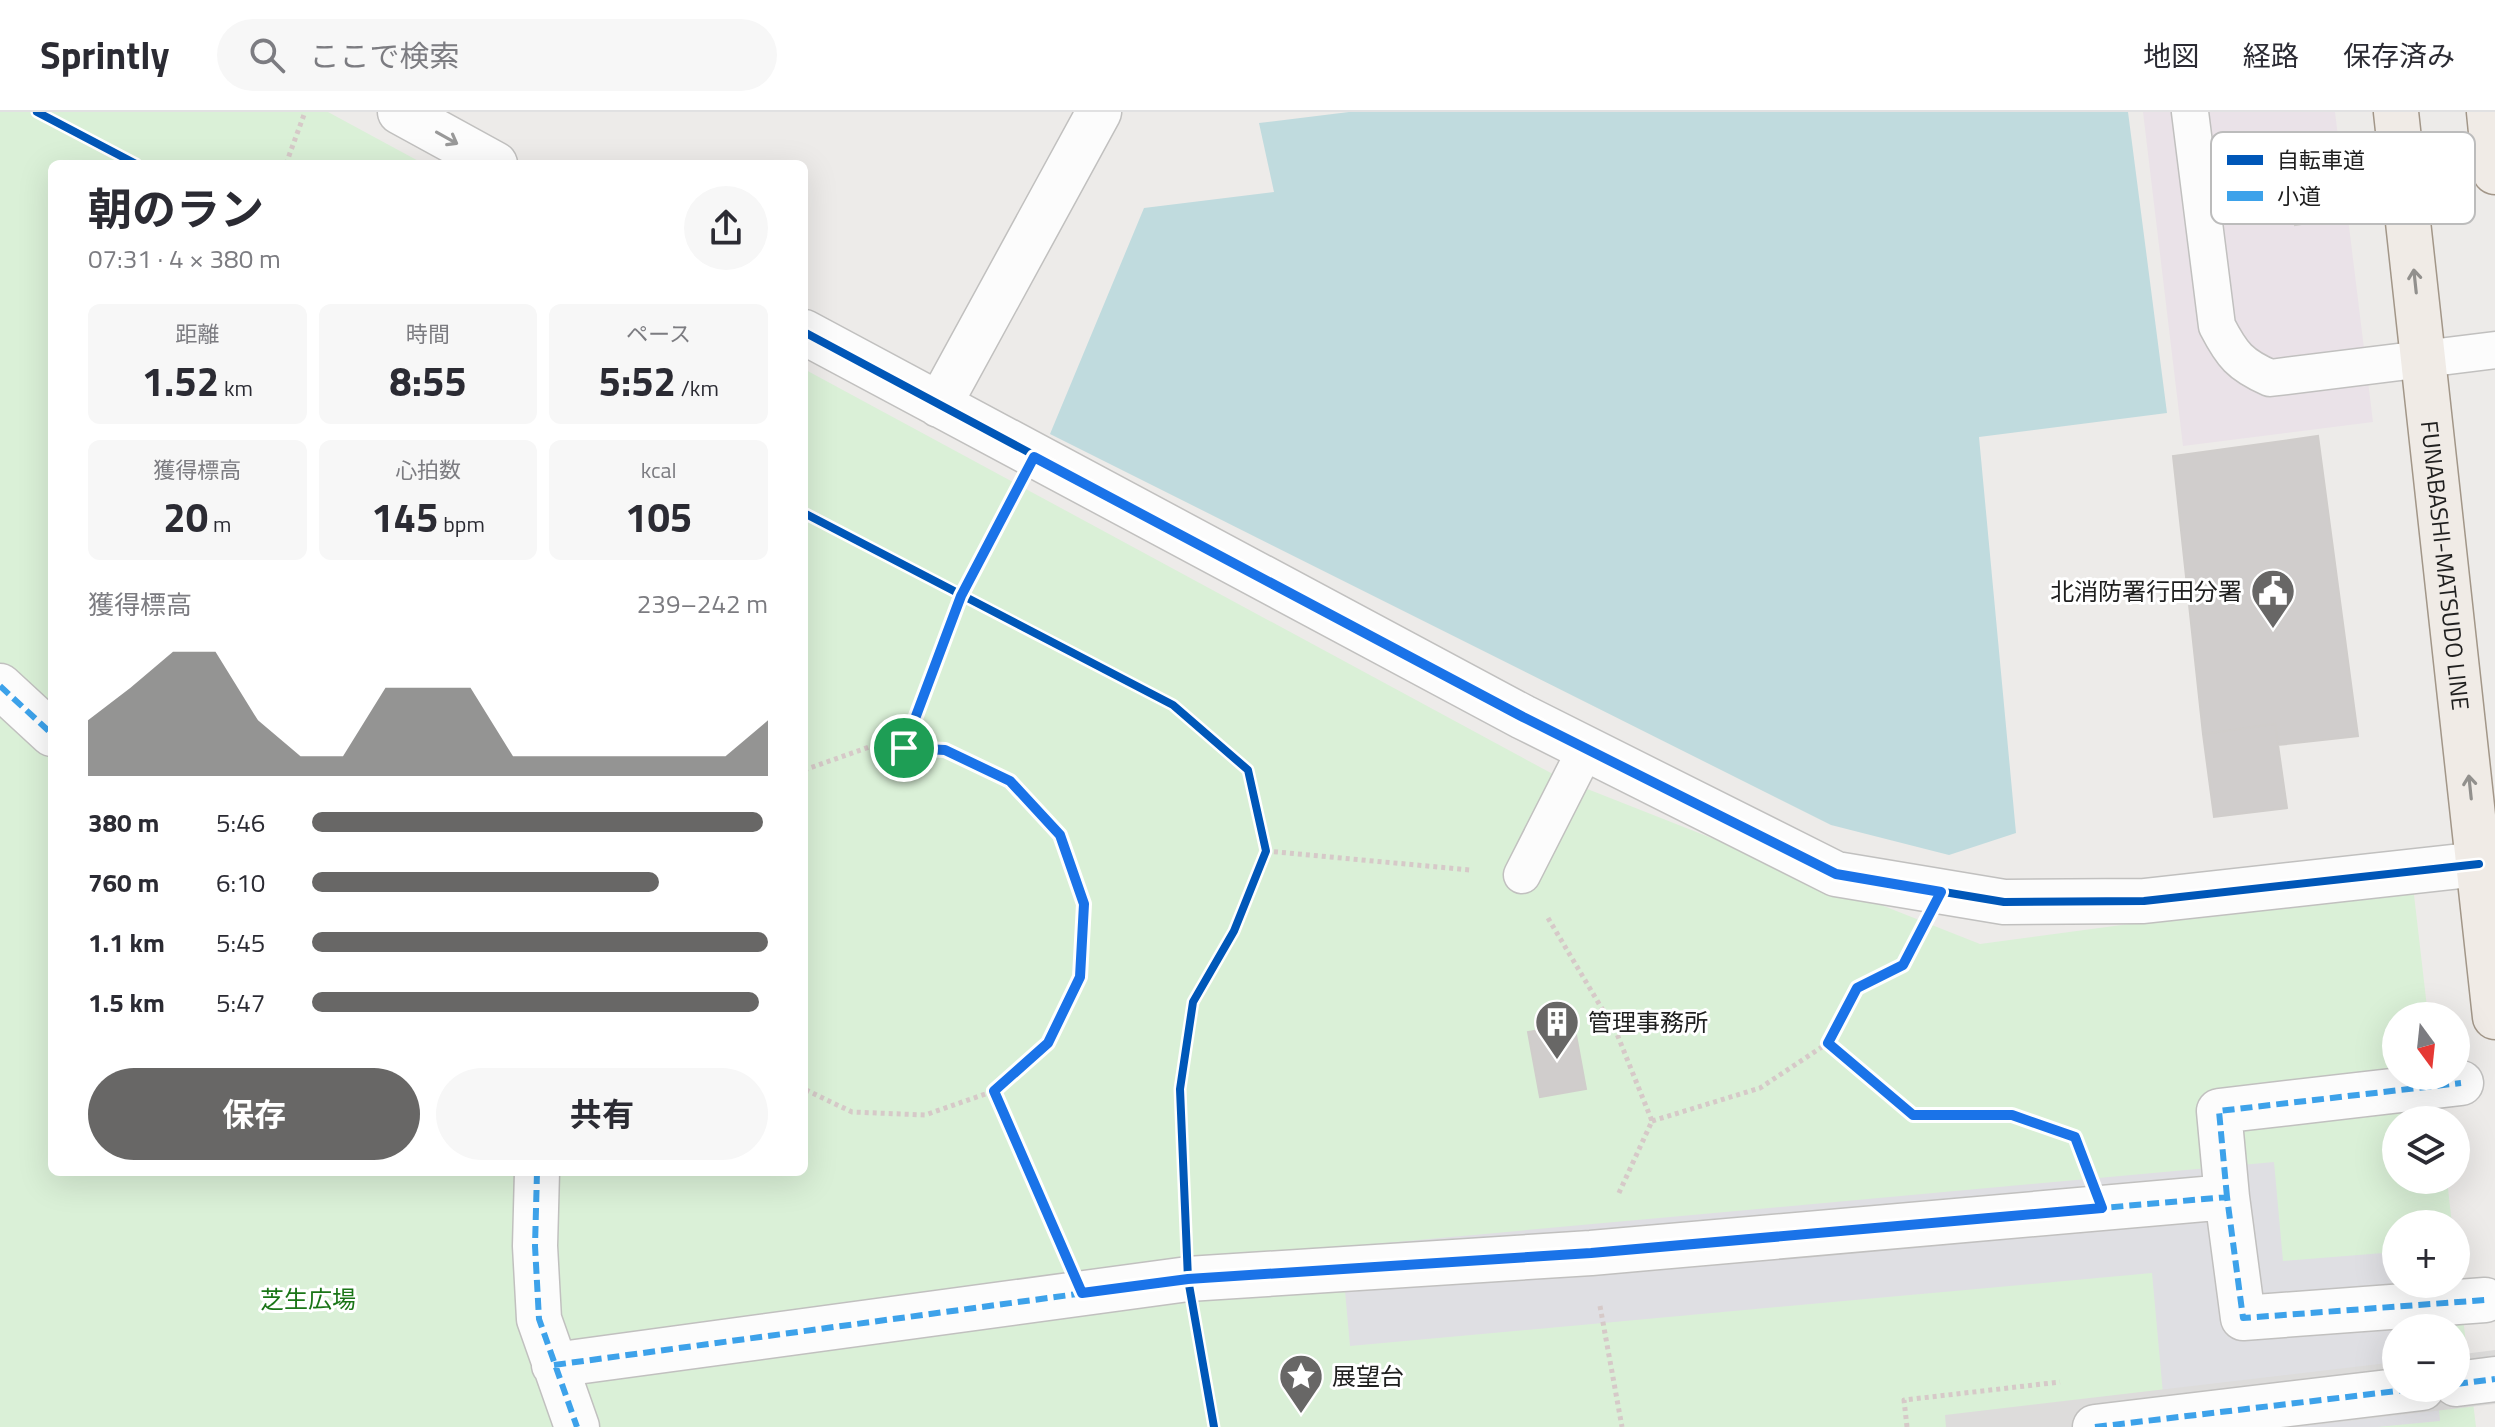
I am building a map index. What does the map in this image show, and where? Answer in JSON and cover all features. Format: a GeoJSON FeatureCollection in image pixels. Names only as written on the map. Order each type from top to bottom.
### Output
{"type":"FeatureCollection","features":[{"type":"Feature","properties":{"kind":"main road","name":"FUNABASHI-MATSUDO LINE"},"geometry":{"type":"LineString","coordinates":[[2396,112],[2398,132]]}},
{"type":"Feature","properties":{"kind":"main road"},"geometry":{"type":"LineString","coordinates":[[2489,112],[2495,172]]}},
{"type":"Feature","properties":{"kind":"main road","name":"FUNABASHI-MATSUDO LINE"},"geometry":{"type":"LineString","coordinates":[[2408,224],[2495,1017]]}},
{"type":"Feature","properties":{"kind":"street"},"geometry":{"type":"LineString","coordinates":[[400,112],[488,160]]}},
{"type":"Feature","properties":{"kind":"street"},"geometry":{"type":"LineString","coordinates":[[939,405],[1099,112]]}},
{"type":"Feature","properties":{"kind":"street"},"geometry":{"type":"LineString","coordinates":[[808,334],[1586,749],[1836,874],[2004,902],[2144,901],[2479,864]]}},
{"type":"Feature","properties":{"kind":"street"},"geometry":{"type":"LineString","coordinates":[[0,686],[48,730]]}},
{"type":"Feature","properties":{"kind":"street"},"geometry":{"type":"LineString","coordinates":[[2400,1090],[2219,1111],[2243,1318],[2485,1300]]}},
{"type":"Feature","properties":{"kind":"street"},"geometry":{"type":"LineString","coordinates":[[537,1176],[535,1246],[539,1319],[577,1427]]}},
{"type":"Feature","properties":{"kind":"street"},"geometry":{"type":"LineString","coordinates":[[554,1365],[1188,1279],[1591,1253],[2227,1197]]}},
{"type":"Feature","properties":{"kind":"street"},"geometry":{"type":"LineString","coordinates":[[2470,1382],[2495,1379]]}},
{"type":"Feature","properties":{"kind":"street"},"geometry":{"type":"LineString","coordinates":[[2095,1427],[2382,1393]]}},
{"type":"Feature","properties":{"kind":"lane"},"geometry":{"type":"LineString","coordinates":[[2190,112],[2217,326],[2230,351],[2247,368],[2270,378],[2495,350]]}},
{"type":"Feature","properties":{"kind":"lane"},"geometry":{"type":"LineString","coordinates":[[1522,875],[1586,749]]}},
{"type":"Feature","properties":{"kind":"path"},"geometry":{"type":"LineString","coordinates":[[287,160],[305,112]]}},
{"type":"Feature","properties":{"kind":"path"},"geometry":{"type":"LineString","coordinates":[[904,748],[961,596],[1034,457]]}},
{"type":"Feature","properties":{"kind":"path"},"geometry":{"type":"LineString","coordinates":[[808,769],[872,746],[945,750],[1010,781],[1060,835],[1084,904],[1080,977],[1074,990],[1048,1043],[994,1091],[925,1115],[852,1112],[808,1091]]}},
{"type":"Feature","properties":{"kind":"path"},"geometry":{"type":"LineString","coordinates":[[1266,851],[1522,875],[1617,1034],[1652,1121],[1591,1253],[1622,1427]]}},
{"type":"Feature","properties":{"kind":"path"},"geometry":{"type":"LineString","coordinates":[[1652,1121],[1760,1088],[1828,1043],[1857,988],[1903,965],[1941,892]]}},
{"type":"Feature","properties":{"kind":"path"},"geometry":{"type":"LineString","coordinates":[[1828,1043],[1913,1115],[2012,1115],[2075,1137],[2102,1208]]}},
{"type":"Feature","properties":{"kind":"path"},"geometry":{"type":"LineString","coordinates":[[994,1091],[1082,1293]]}},
{"type":"Feature","properties":{"kind":"shaded area"},"geometry":{"type":"Polygon","coordinates":[[[2143,112],[2335,112],[2337,132],[2211,132],[2211,224],[2349,224],[2373,422],[2183,446],[2143,112]]]}},
{"type":"Feature","properties":{"kind":"shaded area"},"geometry":{"type":"Polygon","coordinates":[[[2274,1162],[2283,1261],[2382,1253],[2382,1298],[2429,1298],[2431,1314],[2382,1314],[2382,1402],[2438,1402],[2440,1421],[2377,1427],[2166,1427],[2152,1273],[1350,1346],[1341,1247],[2274,1162]]]}},
{"type":"Feature","properties":{"kind":"green space","name":"芝生広場"},"geometry":{"type":"Polygon","coordinates":[[[0,112],[328,112],[417,160],[48,160],[48,1176],[808,1176],[808,371],[1562,779],[1980,944],[2413,886],[2426,1002],[2382,1002],[2382,1090],[2437,1090],[2438,1106],[2382,1106],[2382,1194],[2449,1194],[2450,1210],[2382,1210],[2382,1298],[2461,1298],[2463,1314],[2382,1314],[2382,1402],[2470,1402],[2470,1377],[2476,1427],[0,1427],[0,112]]]}},
{"type":"Feature","properties":{"kind":"water"},"geometry":{"type":"Polygon","coordinates":[[[1349,112],[2128,112],[2167,413],[1979,437],[2016,833],[1949,855],[1831,825],[1050,434],[1144,208],[1274,192],[1259,123],[1349,112]]]}},
{"type":"Feature","properties":{"kind":"pier"},"geometry":{"type":"Polygon","coordinates":[[[2495,1350],[2495,1404],[2297,1427],[1946,1427],[1945,1415],[2382,1364],[2382,1402],[2470,1402],[2470,1353],[2495,1350]]]}},
{"type":"Feature","properties":{"kind":"building"},"geometry":{"type":"Polygon","coordinates":[[[2318,436],[2358,736],[2278,745],[2275,724],[2203,734],[2173,456],[2318,436]]]}},
{"type":"Feature","properties":{"kind":"building"},"geometry":{"type":"Polygon","coordinates":[[[2275,724],[2287,808],[2214,817],[2203,734],[2275,724]]]}},
{"type":"Feature","properties":{"kind":"building","name":"管理事務所"},"geometry":{"type":"Polygon","coordinates":[[[1574,1024],[1586,1089],[1540,1097],[1528,1032],[1574,1024]]]}},
{"type":"Feature","properties":{"kind":"marked path"},"geometry":{"type":"LineString","coordinates":[[0,686],[48,730]]}},
{"type":"Feature","properties":{"kind":"marked path"},"geometry":{"type":"LineString","coordinates":[[2227,1197],[2219,1111],[2400,1090]]}},
{"type":"Feature","properties":{"kind":"marked path"},"geometry":{"type":"LineString","coordinates":[[537,1176],[535,1246],[539,1319],[577,1427]]}},
{"type":"Feature","properties":{"kind":"marked path"},"geometry":{"type":"LineString","coordinates":[[554,1365],[1188,1279],[1591,1253],[2227,1197],[2243,1318],[2485,1300]]}},
{"type":"Feature","properties":{"kind":"marked path"},"geometry":{"type":"LineString","coordinates":[[2470,1382],[2495,1379]]}},
{"type":"Feature","properties":{"kind":"marked path"},"geometry":{"type":"LineString","coordinates":[[2095,1427],[2382,1393]]}},
{"type":"Feature","properties":{"kind":"cycle path"},"geometry":{"type":"LineString","coordinates":[[37,112],[128,160]]}},
{"type":"Feature","properties":{"kind":"cycle path"},"geometry":{"type":"LineString","coordinates":[[808,334],[1523,717],[1836,874],[2004,902],[2144,901],[2479,864]]}},
{"type":"Feature","properties":{"kind":"cycle path"},"geometry":{"type":"LineString","coordinates":[[808,515],[1173,705],[1248,770],[1266,851],[1234,931],[1193,1002],[1180,1089],[1188,1279],[1214,1427]]}},
{"type":"Feature","properties":{"kind":"place","name":"北消防署行田分署"},"geometry":{"type":"Point","coordinates":[2273,630]}},
{"type":"Feature","properties":{"kind":"place","name":"管理事務所"},"geometry":{"type":"Point","coordinates":[1557,1061]}},
{"type":"Feature","properties":{"kind":"place","name":"展望台"},"geometry":{"type":"Point","coordinates":[1301,1415]}},
{"type":"Feature","properties":{"kind":"route"},"geometry":{"type":"LineString","coordinates":[[1034,457],[1523,717],[1836,874],[1941,892],[1903,965],[1857,988],[1828,1043],[1913,1115],[2012,1115],[2075,1137],[2102,1208],[1591,1253],[1188,1279],[1082,1293],[994,1091],[1048,1043],[1080,977],[1084,904],[1060,835],[1010,781],[945,750],[904,748],[961,596],[1034,457]]}}]}
